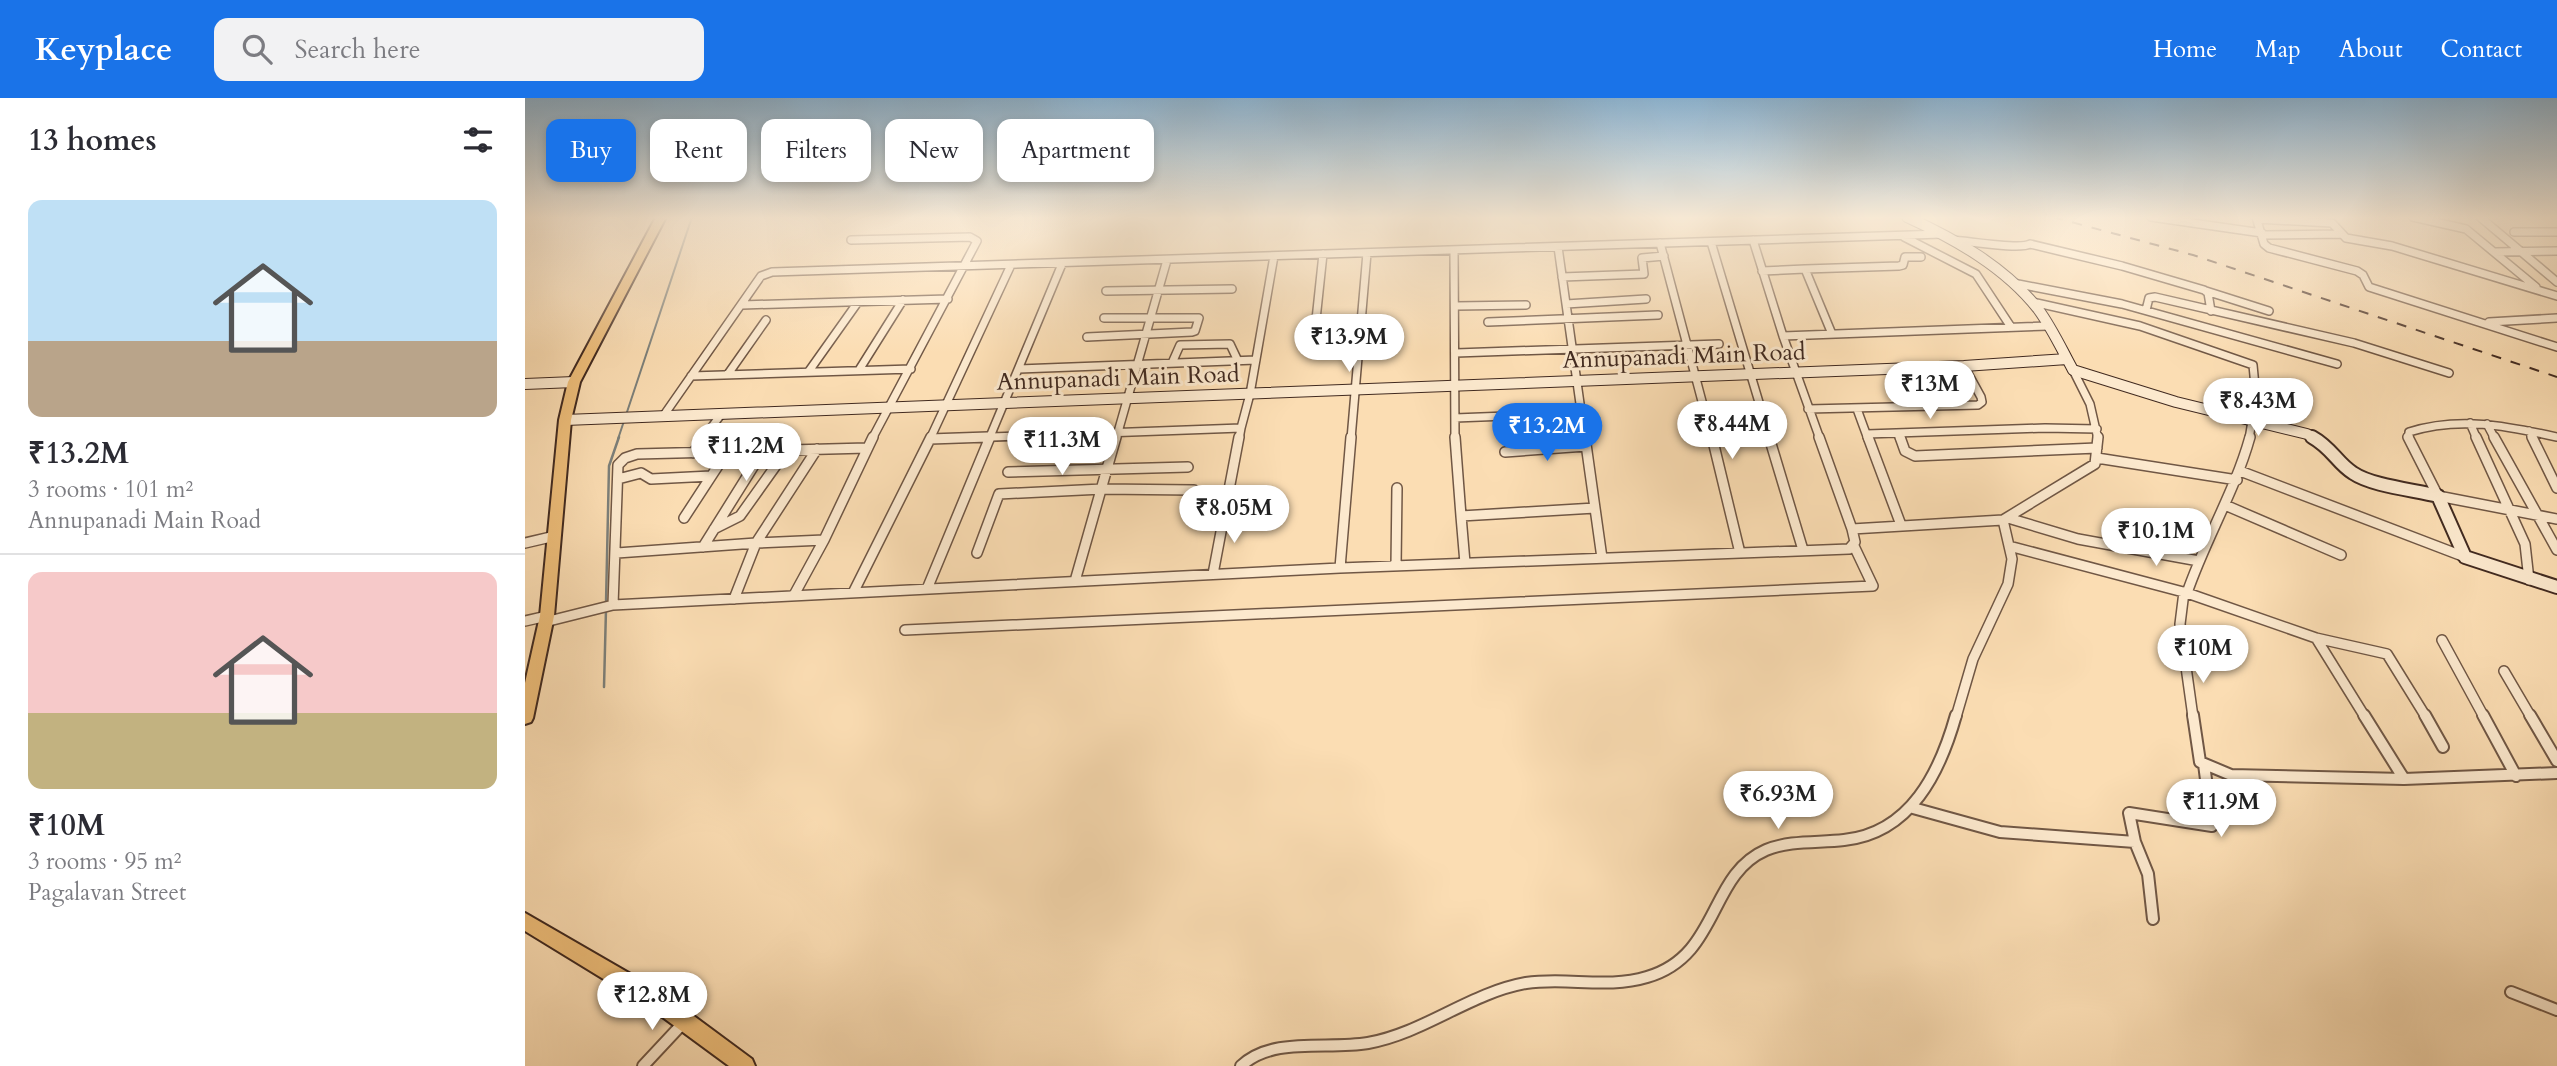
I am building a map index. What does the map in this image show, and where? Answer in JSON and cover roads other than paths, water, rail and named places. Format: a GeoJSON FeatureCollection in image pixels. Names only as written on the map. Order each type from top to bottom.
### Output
{"type":"FeatureCollection","features":[{"type":"Feature","properties":{"kind":"main road"},"geometry":{"type":"LineString","coordinates":[[525,718],[546,619],[565,420],[574,382],[637,262]]}},
{"type":"Feature","properties":{"kind":"main road"},"geometry":{"type":"LineString","coordinates":[[525,921],[575,949],[685,1021],[745,1066]]}},
{"type":"Feature","properties":{"kind":"street"},"geometry":{"type":"LineString","coordinates":[[794,596],[824,540],[867,448],[967,262]]}},
{"type":"Feature","properties":{"kind":"street"},"geometry":{"type":"LineString","coordinates":[[664,415],[761,276],[772,272],[1110,262]]}},
{"type":"Feature","properties":{"kind":"street"},"geometry":{"type":"LineString","coordinates":[[1075,581],[1166,262]]}},
{"type":"Feature","properties":{"kind":"street"},"geometry":{"type":"LineString","coordinates":[[1213,575],[1250,394],[1273,262]]}},
{"type":"Feature","properties":{"kind":"street"},"geometry":{"type":"LineString","coordinates":[[1315,329],[1321,262]]}},
{"type":"Feature","properties":{"kind":"street"},"geometry":{"type":"LineString","coordinates":[[1340,568],[1366,262]]}},
{"type":"Feature","properties":{"kind":"street"},"geometry":{"type":"LineString","coordinates":[[1454,262],[1455,418],[1465,563]]}},
{"type":"Feature","properties":{"kind":"street"},"geometry":{"type":"LineString","coordinates":[[1560,262],[1602,558]]}},
{"type":"Feature","properties":{"kind":"street"},"geometry":{"type":"LineString","coordinates":[[1562,277],[1643,274],[1643,262]]}},
{"type":"Feature","properties":{"kind":"street"},"geometry":{"type":"LineString","coordinates":[[1666,262],[1740,553]]}},
{"type":"Feature","properties":{"kind":"street"},"geometry":{"type":"LineString","coordinates":[[1716,262],[1803,550]]}},
{"type":"Feature","properties":{"kind":"street"},"geometry":{"type":"LineString","coordinates":[[905,630],[1873,586],[1854,546],[1852,529],[1808,409],[1759,262]]}},
{"type":"Feature","properties":{"kind":"street"},"geometry":{"type":"LineString","coordinates":[[1762,271],[1899,266],[1904,262]]}},
{"type":"Feature","properties":{"kind":"street"},"geometry":{"type":"LineString","coordinates":[[1953,262],[1976,274],[2011,327]]}},
{"type":"Feature","properties":{"kind":"street"},"geometry":{"type":"LineString","coordinates":[[1983,262],[2013,283],[2032,302],[2088,399],[2097,429],[2097,453],[2090,469],[2006,519]]}},
{"type":"Feature","properties":{"kind":"street"},"geometry":{"type":"LineString","coordinates":[[2106,262],[2269,311]]}},
{"type":"Feature","properties":{"kind":"street"},"geometry":{"type":"LineString","coordinates":[[2323,262],[2357,271],[2364,275],[2369,287],[2557,346]]}},
{"type":"Feature","properties":{"kind":"street"},"geometry":{"type":"LineString","coordinates":[[2447,262],[2557,296]]}},
{"type":"Feature","properties":{"kind":"street"},"geometry":{"type":"LineString","coordinates":[[2507,262],[2539,289]]}},
{"type":"Feature","properties":{"kind":"street"},"geometry":{"type":"LineString","coordinates":[[2535,262],[2557,282]]}},
{"type":"Feature","properties":{"kind":"street"},"geometry":{"type":"LineString","coordinates":[[927,589],[1062,264]]}},
{"type":"Feature","properties":{"kind":"street"},"geometry":{"type":"LineString","coordinates":[[853,593],[947,405],[1011,265]]}},
{"type":"Feature","properties":{"kind":"street"},"geometry":{"type":"LineString","coordinates":[[1805,269],[1832,334]]}},
{"type":"Feature","properties":{"kind":"street"},"geometry":{"type":"LineString","coordinates":[[2013,283],[2146,310],[2337,364]]}},
{"type":"Feature","properties":{"kind":"street"},"geometry":{"type":"LineString","coordinates":[[1106,291],[1232,289]]}},
{"type":"Feature","properties":{"kind":"street"},"geometry":{"type":"LineString","coordinates":[[2206,291],[2211,311]]}},
{"type":"Feature","properties":{"kind":"street"},"geometry":{"type":"LineString","coordinates":[[2146,310],[2151,297],[2354,343],[2449,373]]}},
{"type":"Feature","properties":{"kind":"street"},"geometry":{"type":"LineString","coordinates":[[742,306],[948,299]]}},
{"type":"Feature","properties":{"kind":"street"},"geometry":{"type":"LineString","coordinates":[[1566,304],[1646,299]]}},
{"type":"Feature","properties":{"kind":"street"},"geometry":{"type":"LineString","coordinates":[[859,370],[903,300]]}},
{"type":"Feature","properties":{"kind":"street"},"geometry":{"type":"LineString","coordinates":[[810,371],[858,302]]}},
{"type":"Feature","properties":{"kind":"street"},"geometry":{"type":"LineString","coordinates":[[2032,302],[2140,326],[2247,360],[2254,367],[2255,421],[2239,475],[2185,592],[2181,631],[2197,757],[2204,764],[2231,775],[2403,779],[2557,773]]}},
{"type":"Feature","properties":{"kind":"street"},"geometry":{"type":"LineString","coordinates":[[1456,306],[1526,305]]}},
{"type":"Feature","properties":{"kind":"street"},"geometry":{"type":"LineString","coordinates":[[1488,322],[1658,315]]}},
{"type":"Feature","properties":{"kind":"street"},"geometry":{"type":"LineString","coordinates":[[1087,337],[1184,333],[1195,331],[1199,318],[1104,318]]}},
{"type":"Feature","properties":{"kind":"street"},"geometry":{"type":"LineString","coordinates":[[2482,322],[2557,318]]}},
{"type":"Feature","properties":{"kind":"street"},"geometry":{"type":"LineString","coordinates":[[728,374],[766,320]]}},
{"type":"Feature","properties":{"kind":"street"},"geometry":{"type":"LineString","coordinates":[[1783,336],[2048,326]]}},
{"type":"Feature","properties":{"kind":"street"},"geometry":{"type":"LineString","coordinates":[[1172,363],[1184,333]]}},
{"type":"Feature","properties":{"kind":"street"},"geometry":{"type":"LineString","coordinates":[[1180,345],[1230,344],[1238,361]]}},
{"type":"Feature","properties":{"kind":"street"},"geometry":{"type":"LineString","coordinates":[[1456,353],[1719,344]]}},
{"type":"Feature","properties":{"kind":"street","name":"Annupanadi Main Road"},"geometry":{"type":"LineString","coordinates":[[565,420],[1797,373],[2067,359]]}},
{"type":"Feature","properties":{"kind":"street"},"geometry":{"type":"LineString","coordinates":[[1019,369],[1256,360]]}},
{"type":"Feature","properties":{"kind":"street"},"geometry":{"type":"LineString","coordinates":[[1808,409],[1978,405],[1982,402],[1981,397],[1964,366]]}},
{"type":"Feature","properties":{"kind":"street"},"geometry":{"type":"LineString","coordinates":[[691,376],[911,369]]}},
{"type":"Feature","properties":{"kind":"street"},"geometry":{"type":"LineString","coordinates":[[2073,370],[2145,393],[2292,429],[2327,445],[2352,473],[2366,480],[2557,519]]}},
{"type":"Feature","properties":{"kind":"street"},"geometry":{"type":"LineString","coordinates":[[525,384],[574,382]]}},
{"type":"Feature","properties":{"kind":"street"},"geometry":{"type":"LineString","coordinates":[[1857,409],[1901,525]]}},
{"type":"Feature","properties":{"kind":"street"},"geometry":{"type":"LineString","coordinates":[[693,453],[722,413]]}},
{"type":"Feature","properties":{"kind":"street"},"geometry":{"type":"LineString","coordinates":[[1455,418],[1581,414]]}},
{"type":"Feature","properties":{"kind":"street"},"geometry":{"type":"LineString","coordinates":[[2465,557],[2410,442],[2409,432],[2447,423],[2487,424],[2554,436],[2557,446]]}},
{"type":"Feature","properties":{"kind":"street"},"geometry":{"type":"LineString","coordinates":[[2470,423],[2525,544],[2529,580]]}},
{"type":"Feature","properties":{"kind":"street"},"geometry":{"type":"LineString","coordinates":[[2487,424],[2540,515],[2557,551]]}},
{"type":"Feature","properties":{"kind":"street"},"geometry":{"type":"LineString","coordinates":[[930,439],[1241,428]]}},
{"type":"Feature","properties":{"kind":"street"},"geometry":{"type":"LineString","coordinates":[[1867,434],[2045,428],[2097,429]]}},
{"type":"Feature","properties":{"kind":"street"},"geometry":{"type":"LineString","coordinates":[[2529,431],[2557,488]]}},
{"type":"Feature","properties":{"kind":"street"},"geometry":{"type":"LineString","coordinates":[[1898,433],[1907,454],[1915,456],[2097,453],[2239,475],[2529,580],[2557,587]]}},
{"type":"Feature","properties":{"kind":"street"},"geometry":{"type":"LineString","coordinates":[[1505,452],[1586,446]]}},
{"type":"Feature","properties":{"kind":"street"},"geometry":{"type":"LineString","coordinates":[[607,606],[617,553],[620,461],[631,455],[867,448]]}},
{"type":"Feature","properties":{"kind":"street"},"geometry":{"type":"LineString","coordinates":[[734,598],[756,543],[817,449]]}},
{"type":"Feature","properties":{"kind":"street"},"geometry":{"type":"LineString","coordinates":[[715,529],[731,522],[745,509],[787,450]]}},
{"type":"Feature","properties":{"kind":"street"},"geometry":{"type":"LineString","coordinates":[[703,547],[763,451]]}},
{"type":"Feature","properties":{"kind":"street"},"geometry":{"type":"LineString","coordinates":[[684,518],[727,452]]}},
{"type":"Feature","properties":{"kind":"street"},"geometry":{"type":"LineString","coordinates":[[1007,472],[1188,467]]}},
{"type":"Feature","properties":{"kind":"street"},"geometry":{"type":"LineString","coordinates":[[618,479],[641,473],[651,480],[711,476]]}},
{"type":"Feature","properties":{"kind":"street"},"geometry":{"type":"LineString","coordinates":[[1396,566],[1397,488]]}},
{"type":"Feature","properties":{"kind":"street"},"geometry":{"type":"LineString","coordinates":[[977,553],[999,494],[1102,489],[1194,490]]}},
{"type":"Feature","properties":{"kind":"street"},"geometry":{"type":"LineString","coordinates":[[2225,505],[2341,555]]}},
{"type":"Feature","properties":{"kind":"street"},"geometry":{"type":"LineString","coordinates":[[1461,516],[1595,508]]}},
{"type":"Feature","properties":{"kind":"street"},"geometry":{"type":"LineString","coordinates":[[1852,529],[2006,519],[2118,546],[2199,561]]}},
{"type":"Feature","properties":{"kind":"street"},"geometry":{"type":"LineString","coordinates":[[1241,1066],[1254,1054],[1270,1049],[1396,1037],[1497,990],[1530,983],[1639,981],[1659,975],[1695,947],[1739,870],[1751,858],[1767,849],[1872,835],[1913,807],[1925,794],[1942,765],[1974,657],[1992,625],[2011,576],[2013,564],[2006,519]]}},
{"type":"Feature","properties":{"kind":"street"},"geometry":{"type":"LineString","coordinates":[[525,543],[555,536]]}},
{"type":"Feature","properties":{"kind":"street"},"geometry":{"type":"LineString","coordinates":[[617,553],[824,540]]}},
{"type":"Feature","properties":{"kind":"street"},"geometry":{"type":"LineString","coordinates":[[525,621],[607,606],[734,598],[1854,546]]}},
{"type":"Feature","properties":{"kind":"street"},"geometry":{"type":"LineString","coordinates":[[2009,546],[2185,592],[2316,638],[2379,652],[2393,660],[2443,747]]}},
{"type":"Feature","properties":{"kind":"street"},"geometry":{"type":"LineString","coordinates":[[2316,638],[2403,779]]}},
{"type":"Feature","properties":{"kind":"street"},"geometry":{"type":"LineString","coordinates":[[2442,640],[2516,776]]}},
{"type":"Feature","properties":{"kind":"street"},"geometry":{"type":"LineString","coordinates":[[2504,671],[2557,761]]}},
{"type":"Feature","properties":{"kind":"street"},"geometry":{"type":"LineString","coordinates":[[2153,919],[2148,874],[2135,842],[2129,813],[2212,826],[2204,764]]}},
{"type":"Feature","properties":{"kind":"street"},"geometry":{"type":"LineString","coordinates":[[1913,807],[2000,832],[2135,842]]}},
{"type":"Feature","properties":{"kind":"street"},"geometry":{"type":"LineString","coordinates":[[2511,992],[2557,1010]]}},
{"type":"Feature","properties":{"kind":"street"},"geometry":{"type":"LineString","coordinates":[[643,1066],[685,1021]]}},
{"type":"Feature","properties":{"kind":"waterway"},"geometry":{"type":"LineString","coordinates":[[618,439],[677,262]]}},
{"type":"Feature","properties":{"kind":"waterway"},"geometry":{"type":"LineString","coordinates":[[606,603],[609,466],[619,437]]}},
{"type":"Feature","properties":{"kind":"waterway"},"geometry":{"type":"LineString","coordinates":[[604,687],[606,609]]}},
{"type":"Feature","properties":{"kind":"railway"},"geometry":{"type":"LineString","coordinates":[[2214,262],[2557,377]]}}]}
